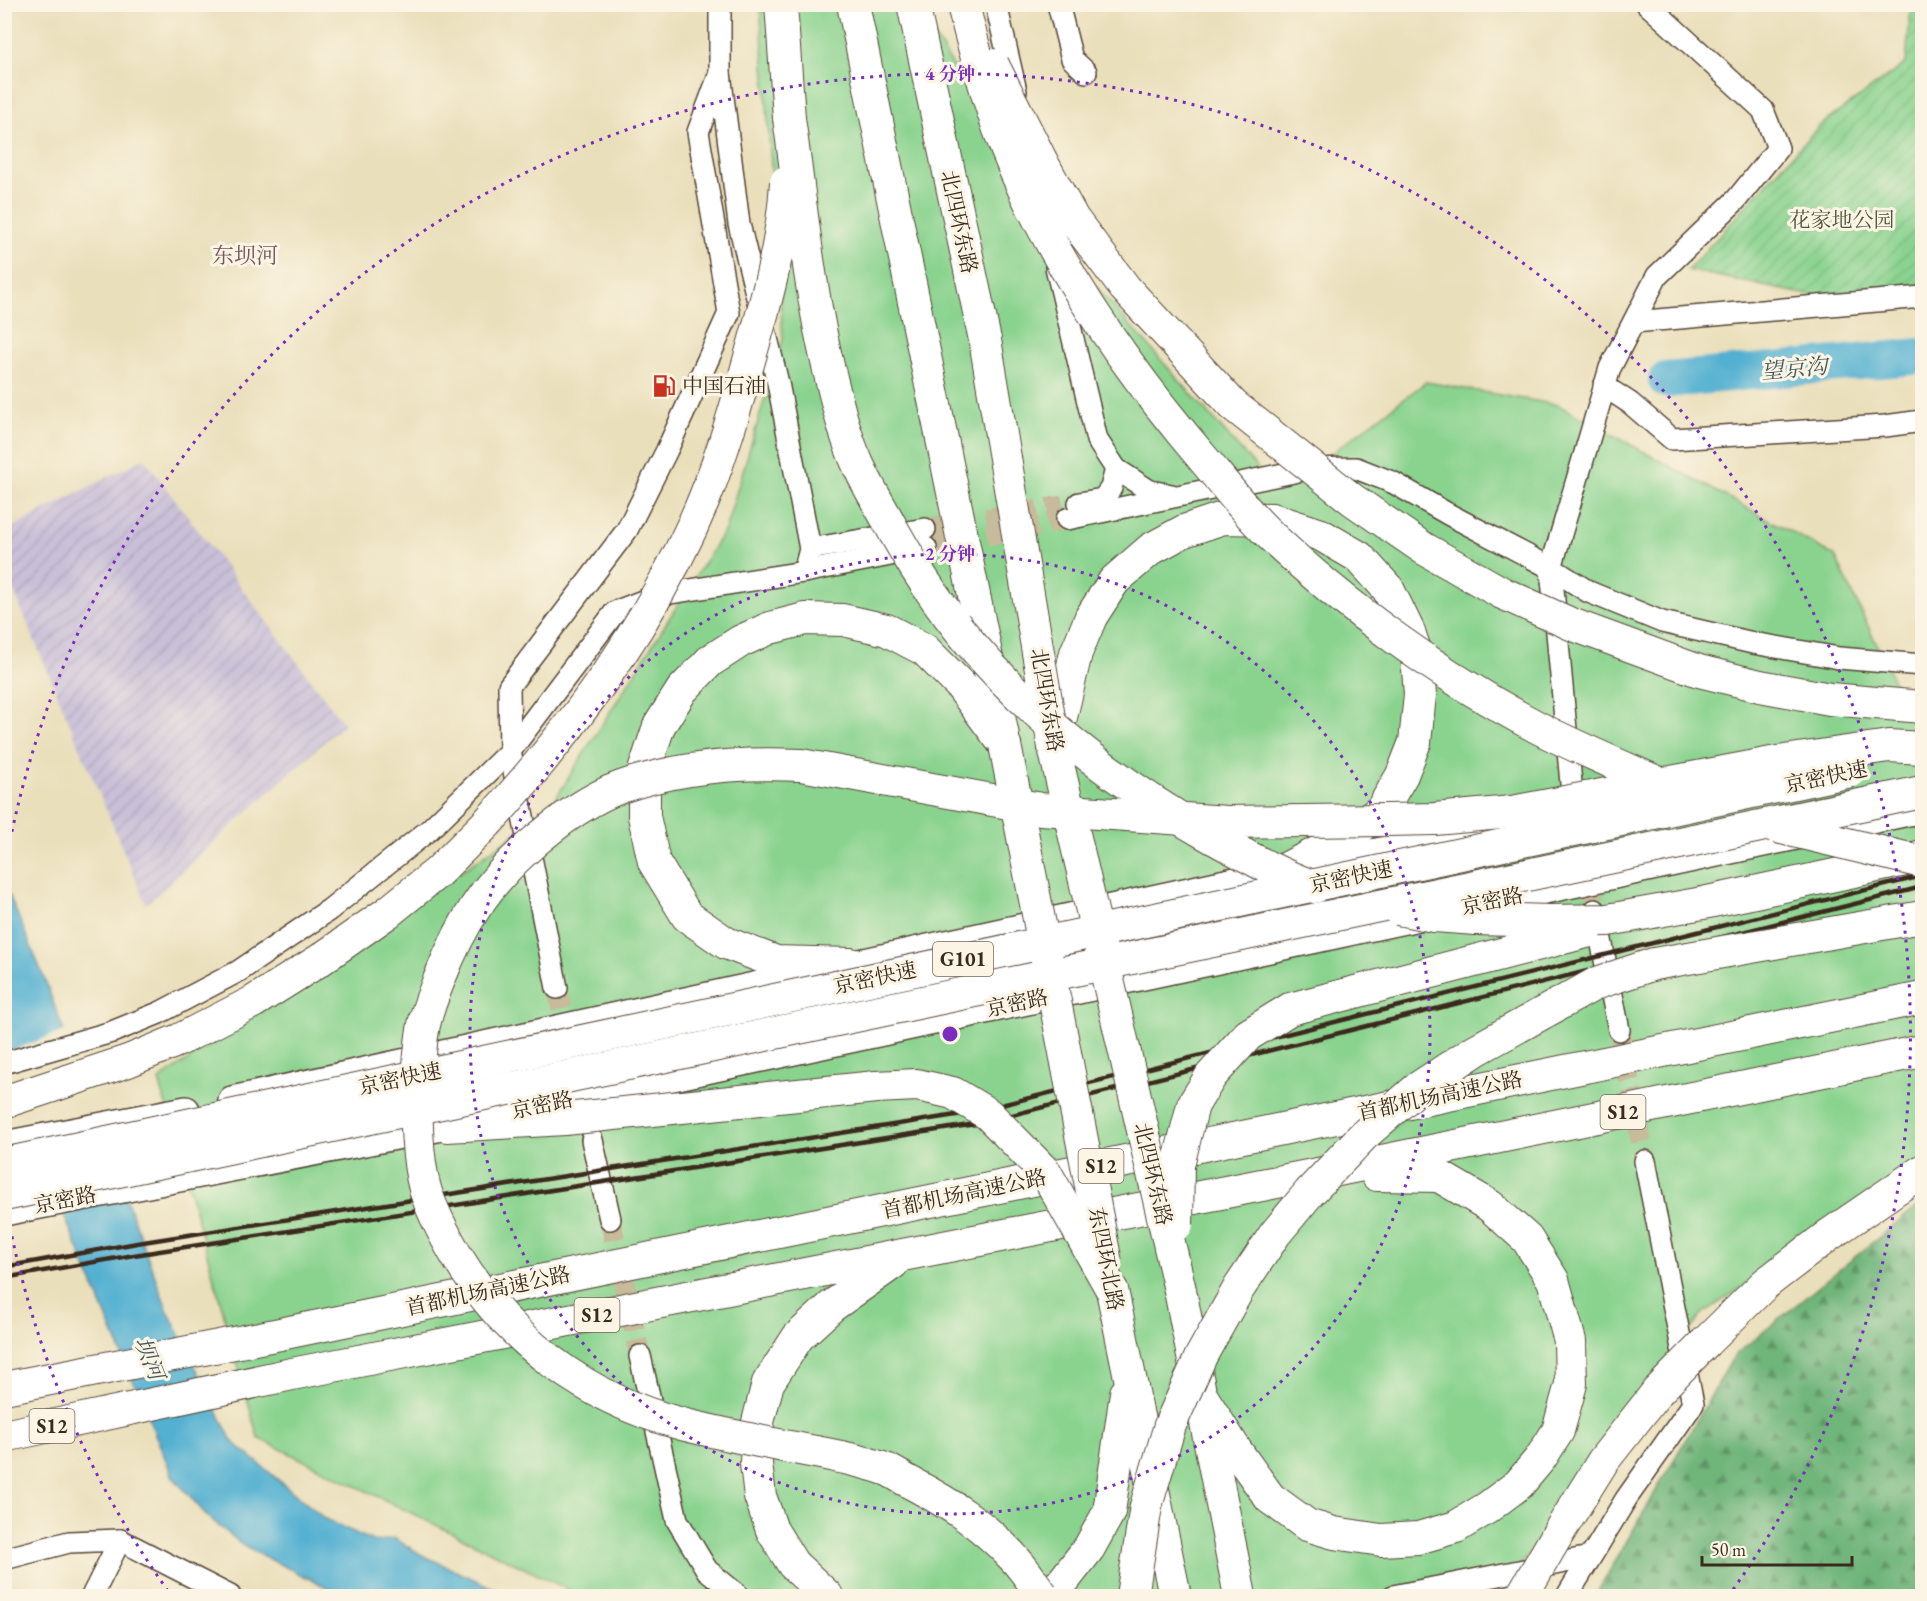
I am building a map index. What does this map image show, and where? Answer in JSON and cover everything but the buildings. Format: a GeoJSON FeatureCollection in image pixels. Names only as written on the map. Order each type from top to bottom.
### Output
{"type":"FeatureCollection","features":[{"type":"Feature","properties":{"kind":"highway"},"geometry":{"type":"LineString","coordinates":[[781,4],[789,118],[818,324],[836,399],[855,459],[899,541],[933,595],[972,645],[1021,696],[1072,743],[1175,816],[1258,863],[1292,879],[1369,904],[1434,916],[1550,921],[1608,920],[1702,903],[1923,856]]}},
{"type":"Feature","properties":{"kind":"highway"},"geometry":{"type":"LineString","coordinates":[[853,4],[1005,745]]}},
{"type":"Feature","properties":{"kind":"highway","name":"北四环东路"},"geometry":{"type":"LineString","coordinates":[[913,4],[985,340],[1054,747],[1180,1290],[1199,1392]]}},
{"type":"Feature","properties":{"kind":"highway"},"geometry":{"type":"LineString","coordinates":[[963,7],[1073,219],[1125,288],[1233,405],[1353,500],[1423,548],[1502,593],[1571,624],[1637,649],[1699,670],[1760,686],[1830,699],[1923,707]]}},
{"type":"Feature","properties":{"kind":"highway"},"geometry":{"type":"LineString","coordinates":[[963,7],[983,85],[1000,135],[1023,189],[1072,278],[1152,398],[1273,538],[1380,627],[1455,678],[1537,727],[1644,777],[1718,808],[1780,828],[1923,862]]}},
{"type":"Feature","properties":{"kind":"highway"},"geometry":{"type":"LineString","coordinates":[[4,1102],[128,1061],[179,1040],[242,1007],[320,960],[387,913],[438,872],[533,773],[639,627],[704,498],[729,430],[772,280],[785,206],[789,118]]}},
{"type":"Feature","properties":{"kind":"highway"},"geometry":{"type":"LineString","coordinates":[[1054,747],[1076,653],[1091,617],[1114,581],[1151,549],[1184,531],[1222,518],[1272,519],[1321,535],[1359,557],[1388,590],[1408,630],[1417,656],[1420,695],[1415,742],[1402,776],[1383,809],[1350,836],[1281,871]]}},
{"type":"Feature","properties":{"kind":"highway"},"geometry":{"type":"LineString","coordinates":[[851,964],[776,962],[726,943],[687,916],[654,862],[644,816],[644,771],[659,726],[682,690],[710,661],[751,636],[770,628],[805,619],[843,620],[887,630],[925,650],[960,685],[1005,745]]}},
{"type":"Feature","properties":{"kind":"highway","name":"东四环北路"},"geometry":{"type":"LineString","coordinates":[[1005,745],[1112,1290],[1175,1596]]}},
{"type":"Feature","properties":{"kind":"highway"},"geometry":{"type":"LineString","coordinates":[[1129,1369],[1108,1512],[1089,1548],[1061,1584],[1044,1596],[1014,1558],[970,1518],[938,1497],[887,1470],[826,1454],[682,1424],[642,1412],[606,1396],[544,1358],[503,1319],[477,1288],[442,1230],[425,1189],[421,1164],[417,1096],[423,1031],[432,998],[460,930],[480,898],[509,865],[543,834],[578,808],[620,787],[678,772],[734,765],[801,765],[1041,809],[1227,822],[1387,820],[1435,819],[1512,812],[1777,762],[1889,747],[1923,747]]}},
{"type":"Feature","properties":{"kind":"highway","name":"京密快速"},"geometry":{"type":"LineString","coordinates":[[4,1164],[1923,756]]}},
{"type":"Feature","properties":{"kind":"highway","name":"京密快速"},"geometry":{"type":"LineString","coordinates":[[5,1206],[1923,792]]}},
{"type":"Feature","properties":{"kind":"highway"},"geometry":{"type":"LineString","coordinates":[[1180,1290],[1177,1226],[1178,1165],[1193,1105],[1211,1076],[1248,1035],[1290,1009],[1702,903]]}},
{"type":"Feature","properties":{"kind":"highway"},"geometry":{"type":"LineString","coordinates":[[1132,1596],[1146,1506],[1170,1425],[1201,1356],[1239,1288],[1275,1234],[1309,1193],[1363,1136],[1418,1088],[1486,1044],[1597,983],[1654,964],[1923,917]]}},
{"type":"Feature","properties":{"kind":"highway","name":"首都机场高速公路"},"geometry":{"type":"LineString","coordinates":[[4,1388],[280,1334],[1923,998]]}},
{"type":"Feature","properties":{"kind":"highway","name":"首都机场高速公路"},"geometry":{"type":"LineString","coordinates":[[4,1436],[292,1374],[1323,1173],[1923,1051]]}},
{"type":"Feature","properties":{"kind":"highway"},"geometry":{"type":"LineString","coordinates":[[447,1126],[565,1119],[876,1087],[917,1085],[953,1093],[988,1114],[1046,1173],[1112,1290]]}},
{"type":"Feature","properties":{"kind":"highway"},"geometry":{"type":"LineString","coordinates":[[1523,1594],[1603,1461],[1658,1391],[1765,1284],[1829,1235],[1923,1172]]}},
{"type":"Feature","properties":{"kind":"highway"},"geometry":{"type":"LineString","coordinates":[[1199,1392],[1237,1452],[1270,1498],[1307,1525],[1334,1533],[1381,1540],[1418,1538],[1456,1527],[1487,1508],[1519,1484],[1540,1459],[1558,1431],[1571,1384],[1570,1341],[1553,1280],[1527,1239],[1490,1206],[1439,1176],[1323,1173]]}},
{"type":"Feature","properties":{"kind":"highway"},"geometry":{"type":"LineString","coordinates":[[826,1596],[793,1564],[772,1530],[760,1496],[756,1464],[758,1422],[768,1383],[798,1337],[832,1306],[903,1256]]}},
{"type":"Feature","properties":{"kind":"highway"},"geometry":{"type":"LineString","coordinates":[[1199,1392],[1240,1596]]}},
{"type":"Feature","properties":{"kind":"main road","name":"G101"},"geometry":{"type":"LineString","coordinates":[[4,1145],[178,1111],[1281,871],[1923,747]]}},
{"type":"Feature","properties":{"kind":"main road","name":"京密路"},"geometry":{"type":"LineString","coordinates":[[5,1206],[192,1175],[447,1126],[1923,809]]}},
{"type":"Feature","properties":{"kind":"street"},"geometry":{"type":"LineString","coordinates":[[720,4],[720,73],[739,224],[778,383],[810,549],[804,572]]}},
{"type":"Feature","properties":{"kind":"street"},"geometry":{"type":"LineString","coordinates":[[996,4],[1097,440],[1116,469],[1150,491],[1181,496]]}},
{"type":"Feature","properties":{"kind":"street"},"geometry":{"type":"LineString","coordinates":[[1058,4],[1072,59],[1086,72]]}},
{"type":"Feature","properties":{"kind":"street"},"geometry":{"type":"LineString","coordinates":[[1572,794],[1551,568],[1604,386],[1610,368],[1657,276],[1736,200],[1778,148],[1763,110],[1647,4]]}},
{"type":"Feature","properties":{"kind":"street"},"geometry":{"type":"LineString","coordinates":[[557,988],[510,751],[509,686],[627,530],[667,450],[729,313],[698,132],[720,73]]}},
{"type":"Feature","properties":{"kind":"street"},"geometry":{"type":"LineString","coordinates":[[1634,322],[1923,297]]}},
{"type":"Feature","properties":{"kind":"street"},"geometry":{"type":"LineString","coordinates":[[1604,386],[1630,403],[1672,439],[1886,426],[1923,421]]}},
{"type":"Feature","properties":{"kind":"street"},"geometry":{"type":"LineString","coordinates":[[1116,469],[1112,488],[1103,499],[1065,512],[1181,496],[1308,469],[1356,468],[1394,483],[1551,568],[1590,592],[1662,622],[1754,643],[1839,658],[1923,665]]}},
{"type":"Feature","properties":{"kind":"street"},"geometry":{"type":"LineString","coordinates":[[4,1063],[112,1032],[159,1013],[239,971],[329,909],[429,830],[510,751],[615,612],[658,595],[804,572],[926,538],[810,549]]}},
{"type":"Feature","properties":{"kind":"street"},"geometry":{"type":"LineString","coordinates":[[1595,909],[1619,1030]]}},
{"type":"Feature","properties":{"kind":"street"},"geometry":{"type":"LineString","coordinates":[[592,1140],[609,1219]]}},
{"type":"Feature","properties":{"kind":"street"},"geometry":{"type":"LineString","coordinates":[[1567,1596],[1626,1499],[1693,1404],[1645,1161]]}},
{"type":"Feature","properties":{"kind":"street"},"geometry":{"type":"LineString","coordinates":[[640,1356],[677,1520],[707,1570],[739,1596]]}},
{"type":"Feature","properties":{"kind":"street"},"geometry":{"type":"LineString","coordinates":[[4,1559],[69,1542],[120,1540],[230,1596]]}},
{"type":"Feature","properties":{"kind":"street"},"geometry":{"type":"LineString","coordinates":[[92,1596],[120,1540]]}},
{"type":"Feature","properties":{"kind":"street"},"geometry":{"type":"LineString","coordinates":[[1393,1596],[1590,1557]]}},
{"type":"Feature","properties":{"kind":"shaded area"},"geometry":{"type":"Polygon","coordinates":[[[144,458],[344,724],[146,904],[4,568],[5,531],[144,458]]]}},
{"type":"Feature","properties":{"kind":"green space"},"geometry":{"type":"Polygon","coordinates":[[[760,5],[914,5],[1092,282],[1279,493],[1426,382],[1558,405],[1835,556],[1922,741],[1922,1168],[1702,1314],[1499,1596],[581,1596],[258,1438],[159,1080],[547,812],[725,530],[783,339],[760,5]]]}},
{"type":"Feature","properties":{"kind":"green space","name":"花家地公园"},"geometry":{"type":"Polygon","coordinates":[[[1911,5],[1922,5],[1922,295],[1850,304],[1688,270],[1818,127],[1906,63],[1911,5]]]}},
{"type":"Feature","properties":{"kind":"green space"},"geometry":{"type":"Polygon","coordinates":[[[1922,1202],[1922,1596],[1595,1596],[1734,1356],[1922,1202]]]}},
{"type":"Feature","properties":{"kind":"water","name":"坝河"},"geometry":{"type":"Polygon","coordinates":[[[4,883],[43,975],[167,1309],[232,1441],[325,1519],[375,1542],[394,1538],[420,1554],[510,1596],[345,1596],[247,1548],[208,1517],[173,1477],[5,1073],[4,883]]]}},
{"type":"Feature","properties":{"kind":"pier"},"geometry":{"type":"Polygon","coordinates":[[[67,1030],[128,1195],[57,1209],[4,1081],[5,1053],[67,1030]]]}},
{"type":"Feature","properties":{"kind":"waterway","name":"望京沟"},"geometry":{"type":"LineString","coordinates":[[1666,380],[1922,356]]}},
{"type":"Feature","properties":{"kind":"tunnel"},"geometry":{"type":"LineString","coordinates":[[925,529],[1063,506]]}},
{"type":"Feature","properties":{"kind":"tunnel"},"geometry":{"type":"LineString","coordinates":[[926,548],[1067,519]]}},
{"type":"Feature","properties":{"kind":"tunnel"},"geometry":{"type":"LineString","coordinates":[[1577,818],[1595,909]]}},
{"type":"Feature","properties":{"kind":"tunnel"},"geometry":{"type":"LineString","coordinates":[[557,988],[569,1040]]}},
{"type":"Feature","properties":{"kind":"tunnel"},"geometry":{"type":"LineString","coordinates":[[1619,1030],[1645,1161]]}},
{"type":"Feature","properties":{"kind":"tunnel"},"geometry":{"type":"LineString","coordinates":[[610,1219],[640,1356]]}},
{"type":"Feature","properties":{"kind":"railway"},"geometry":{"type":"LineString","coordinates":[[4,1267],[137,1243],[969,1113],[1922,876]]}},
{"type":"Feature","properties":{"kind":"railway"},"geometry":{"type":"LineString","coordinates":[[4,1278],[134,1255],[976,1124],[1922,887]]}},
{"type":"Feature","properties":{"kind":"place","name":"中国石油"},"geometry":{"type":"Point","coordinates":[664,386]}},
{"type":"Feature","properties":{"kind":"district","name":"东坝河"},"geometry":{"type":"Point","coordinates":[245,255]}}]}
